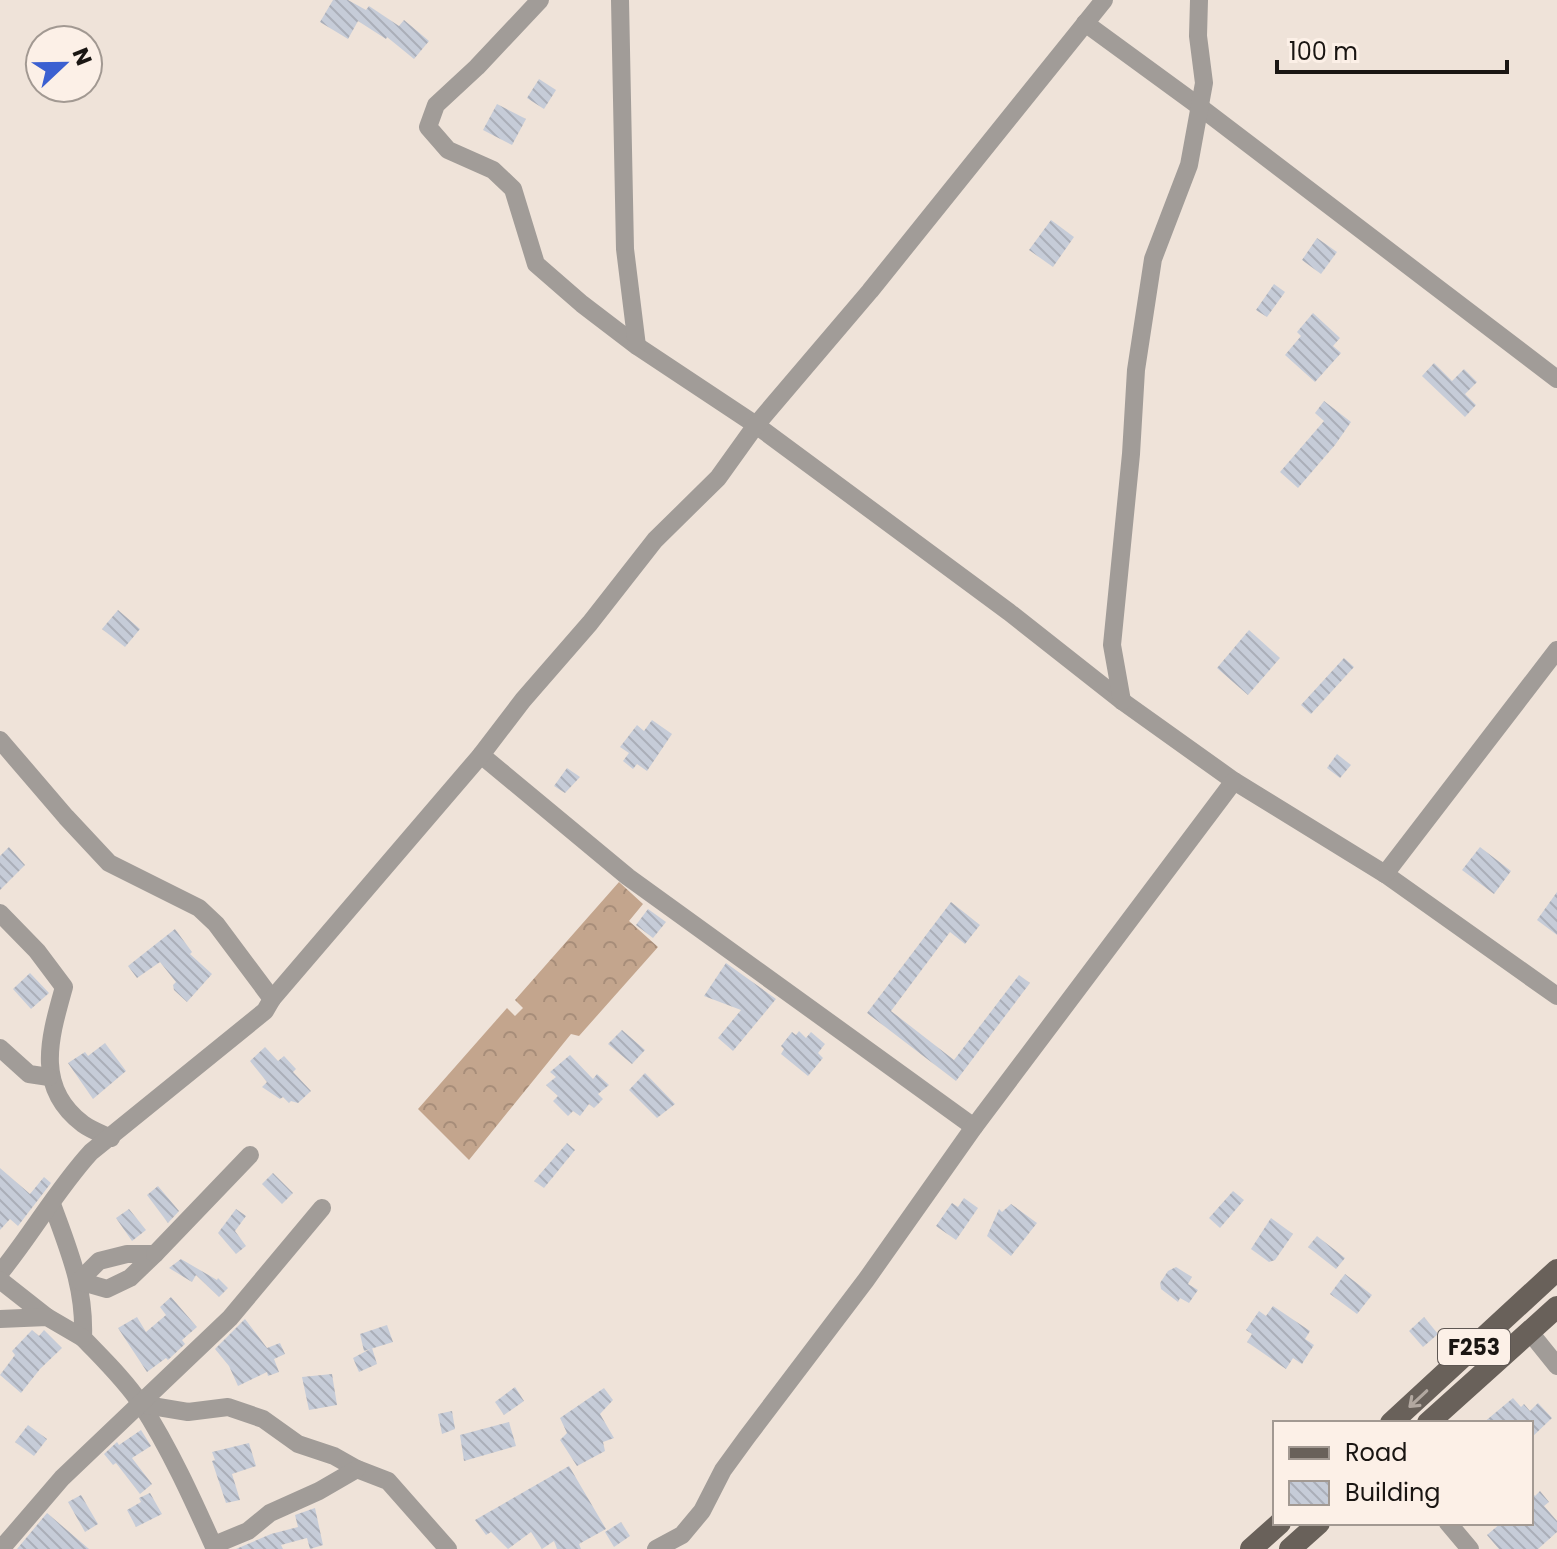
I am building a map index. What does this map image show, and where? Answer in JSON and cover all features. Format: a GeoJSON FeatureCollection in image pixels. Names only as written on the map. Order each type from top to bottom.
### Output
{"type":"FeatureCollection","features":[{"type":"Feature","properties":{"kind":"main road","name":"F253"},"geometry":{"type":"LineString","coordinates":[[1393,1421],[1557,1270]]}},
{"type":"Feature","properties":{"kind":"main road","name":"F253"},"geometry":{"type":"LineString","coordinates":[[1430,1421],[1557,1307]]}},
{"type":"Feature","properties":{"kind":"main road"},"geometry":{"type":"LineString","coordinates":[[1251,1549],[1278,1525]]}},
{"type":"Feature","properties":{"kind":"main road"},"geometry":{"type":"LineString","coordinates":[[1290,1549],[1317,1525]]}},
{"type":"Feature","properties":{"kind":"street"},"geometry":{"type":"LineString","coordinates":[[540,0],[436,105],[428,127],[448,150],[493,170],[513,189],[536,264],[637,346],[756,425],[1009,612],[1122,701],[1234,781],[1385,874],[1553,987]]}},
{"type":"Feature","properties":{"kind":"street"},"geometry":{"type":"LineString","coordinates":[[620,0],[625,249],[637,346]]}},
{"type":"Feature","properties":{"kind":"street"},"geometry":{"type":"LineString","coordinates":[[0,1273],[70,1175],[91,1152],[265,1011],[481,755],[655,540],[718,478],[756,425],[870,291],[1104,0]]}},
{"type":"Feature","properties":{"kind":"street"},"geometry":{"type":"LineString","coordinates":[[1122,701],[1112,645],[1136,370],[1153,259],[1189,165],[1200,107],[1204,83],[1198,36],[1199,0]]}},
{"type":"Feature","properties":{"kind":"street"},"geometry":{"type":"LineString","coordinates":[[1085,23],[1557,379]]}},
{"type":"Feature","properties":{"kind":"street"},"geometry":{"type":"LineString","coordinates":[[1385,874],[1557,650]]}},
{"type":"Feature","properties":{"kind":"street"},"geometry":{"type":"LineString","coordinates":[[0,740],[109,863],[199,908],[216,924],[272,999]]}},
{"type":"Feature","properties":{"kind":"street"},"geometry":{"type":"LineString","coordinates":[[481,755],[628,877],[974,1127]]}},
{"type":"Feature","properties":{"kind":"street"},"geometry":{"type":"LineString","coordinates":[[656,1549],[682,1535],[702,1511],[723,1470],[866,1280],[974,1127],[1234,781]]}},
{"type":"Feature","properties":{"kind":"street"},"geometry":{"type":"LineString","coordinates":[[0,913],[37,951],[64,987],[52,1030],[49,1077],[65,1104],[83,1125],[111,1138]]}},
{"type":"Feature","properties":{"kind":"street"},"geometry":{"type":"LineString","coordinates":[[0,1048],[29,1074],[49,1077]]}},
{"type":"Feature","properties":{"kind":"street"},"geometry":{"type":"LineString","coordinates":[[79,1281],[107,1289],[130,1278],[250,1155]]}},
{"type":"Feature","properties":{"kind":"street"},"geometry":{"type":"LineString","coordinates":[[52,1204],[79,1281],[84,1308],[83,1338]]}},
{"type":"Feature","properties":{"kind":"street"},"geometry":{"type":"LineString","coordinates":[[1,1549],[62,1478],[230,1318],[322,1208]]}},
{"type":"Feature","properties":{"kind":"street"},"geometry":{"type":"LineString","coordinates":[[79,1281],[99,1261],[127,1254],[155,1254]]}},
{"type":"Feature","properties":{"kind":"street"},"geometry":{"type":"LineString","coordinates":[[0,1280],[47,1317],[83,1338],[114,1370],[140,1404],[215,1547],[248,1531],[270,1513],[319,1491],[357,1469]]}},
{"type":"Feature","properties":{"kind":"street"},"geometry":{"type":"LineString","coordinates":[[0,1319],[47,1317]]}},
{"type":"Feature","properties":{"kind":"street"},"geometry":{"type":"LineString","coordinates":[[1529,1331],[1557,1366]]}},
{"type":"Feature","properties":{"kind":"street"},"geometry":{"type":"LineString","coordinates":[[140,1404],[188,1412],[228,1407],[263,1419],[298,1444],[334,1456],[388,1481],[448,1549]]}},
{"type":"Feature","properties":{"kind":"street"},"geometry":{"type":"LineString","coordinates":[[1450,1525],[1470,1549]]}},
{"type":"Feature","properties":{"kind":"green space"},"geometry":{"type":"Polygon","coordinates":[[[619,882],[643,904],[629,921],[658,947],[579,1036],[571,1034],[469,1160],[418,1109],[507,1008],[515,1016],[523,1008],[515,1000],[619,882]]]}},
{"type":"Feature","properties":{"kind":"building"},"geometry":{"type":"Polygon","coordinates":[[[333,0],[348,0],[366,10],[369,6],[399,26],[404,20],[429,41],[414,59],[387,37],[358,21],[348,39],[320,22],[333,0]]]}},
{"type":"Feature","properties":{"kind":"building"},"geometry":{"type":"Polygon","coordinates":[[[539,79],[556,90],[544,109],[527,98],[539,79]]]}},
{"type":"Feature","properties":{"kind":"building"},"geometry":{"type":"Polygon","coordinates":[[[497,104],[526,119],[512,145],[483,130],[497,104]]]}},
{"type":"Feature","properties":{"kind":"building"},"geometry":{"type":"Polygon","coordinates":[[[1051,220],[1074,237],[1053,267],[1029,250],[1051,220]]]}},
{"type":"Feature","properties":{"kind":"building"},"geometry":{"type":"Polygon","coordinates":[[[1317,238],[1337,252],[1321,274],[1302,260],[1317,238]]]}},
{"type":"Feature","properties":{"kind":"building"},"geometry":{"type":"Polygon","coordinates":[[[1274,284],[1285,292],[1267,317],[1256,310],[1274,284]]]}},
{"type":"Feature","properties":{"kind":"building"},"geometry":{"type":"Polygon","coordinates":[[[1313,313],[1340,338],[1333,346],[1341,353],[1315,382],[1285,355],[1301,336],[1297,332],[1313,313]]]}},
{"type":"Feature","properties":{"kind":"building"},"geometry":{"type":"Polygon","coordinates":[[[1434,363],[1452,381],[1464,369],[1477,382],[1465,394],[1476,405],[1465,417],[1422,376],[1434,363]]]}},
{"type":"Feature","properties":{"kind":"building"},"geometry":{"type":"Polygon","coordinates":[[[1324,401],[1351,422],[1298,488],[1280,472],[1324,421],[1315,413],[1324,401]]]}},
{"type":"Feature","properties":{"kind":"building"},"geometry":{"type":"Polygon","coordinates":[[[118,610],[140,629],[125,647],[102,629],[118,610]]]}},
{"type":"Feature","properties":{"kind":"building"},"geometry":{"type":"Polygon","coordinates":[[[1249,630],[1280,658],[1248,695],[1217,668],[1249,630]]]}},
{"type":"Feature","properties":{"kind":"building"},"geometry":{"type":"Polygon","coordinates":[[[1344,658],[1354,667],[1311,714],[1301,705],[1344,658]]]}},
{"type":"Feature","properties":{"kind":"building"},"geometry":{"type":"Polygon","coordinates":[[[652,720],[672,734],[647,771],[637,764],[633,769],[623,761],[629,753],[620,747],[637,725],[644,731],[652,720]]]}},
{"type":"Feature","properties":{"kind":"building"},"geometry":{"type":"Polygon","coordinates":[[[1337,754],[1351,765],[1340,778],[1327,768],[1337,754]]]}},
{"type":"Feature","properties":{"kind":"building"},"geometry":{"type":"Polygon","coordinates":[[[567,768],[580,777],[565,793],[554,786],[567,768]]]}},
{"type":"Feature","properties":{"kind":"building"},"geometry":{"type":"Polygon","coordinates":[[[9,847],[25,865],[0,890],[0,856],[9,847]]]}},
{"type":"Feature","properties":{"kind":"building"},"geometry":{"type":"Polygon","coordinates":[[[1480,847],[1511,871],[1494,894],[1462,870],[1480,847]]]}},
{"type":"Feature","properties":{"kind":"building"},"geometry":{"type":"Polygon","coordinates":[[[1557,892],[1557,935],[1537,920],[1557,892]]]}},
{"type":"Feature","properties":{"kind":"building"},"geometry":{"type":"Polygon","coordinates":[[[951,902],[980,925],[965,944],[950,932],[891,1011],[954,1060],[1019,975],[1030,983],[956,1081],[867,1013],[951,902]]]}},
{"type":"Feature","properties":{"kind":"building"},"geometry":{"type":"Polygon","coordinates":[[[648,909],[666,922],[653,938],[636,925],[648,909]]]}},
{"type":"Feature","properties":{"kind":"building"},"geometry":{"type":"Polygon","coordinates":[[[175,929],[192,952],[190,954],[212,974],[187,1002],[174,990],[176,982],[160,962],[137,978],[128,966],[175,929]]]}},
{"type":"Feature","properties":{"kind":"building"},"geometry":{"type":"Polygon","coordinates":[[[726,963],[776,999],[733,1051],[718,1038],[741,1010],[704,996],[726,963]]]}},
{"type":"Feature","properties":{"kind":"building"},"geometry":{"type":"Polygon","coordinates":[[[30,973],[49,993],[31,1009],[13,989],[30,973]]]}},
{"type":"Feature","properties":{"kind":"building"},"geometry":{"type":"Polygon","coordinates":[[[622,1030],[645,1050],[632,1064],[608,1044],[622,1030]]]}},
{"type":"Feature","properties":{"kind":"building"},"geometry":{"type":"Polygon","coordinates":[[[799,1031],[806,1038],[811,1032],[825,1044],[818,1053],[823,1058],[808,1076],[781,1054],[784,1049],[781,1046],[792,1032],[796,1035],[799,1031]]]}},
{"type":"Feature","properties":{"kind":"building"},"geometry":{"type":"Polygon","coordinates":[[[105,1043],[126,1071],[93,1099],[68,1063],[85,1052],[88,1056],[105,1043]]]}},
{"type":"Feature","properties":{"kind":"building"},"geometry":{"type":"Polygon","coordinates":[[[265,1047],[278,1061],[284,1056],[296,1069],[293,1072],[311,1091],[298,1103],[289,1103],[283,1097],[280,1099],[262,1087],[267,1082],[250,1061],[265,1047]]]}},
{"type":"Feature","properties":{"kind":"building"},"geometry":{"type":"Polygon","coordinates":[[[570,1055],[593,1079],[597,1074],[609,1085],[598,1094],[603,1099],[594,1108],[589,1104],[580,1116],[573,1111],[568,1116],[553,1101],[558,1096],[546,1085],[556,1077],[550,1072],[570,1055]]]}},
{"type":"Feature","properties":{"kind":"building"},"geometry":{"type":"Polygon","coordinates":[[[645,1073],[675,1104],[657,1118],[629,1090],[645,1073]]]}},
{"type":"Feature","properties":{"kind":"building"},"geometry":{"type":"Polygon","coordinates":[[[567,1143],[575,1150],[544,1188],[534,1181],[567,1143]]]}},
{"type":"Feature","properties":{"kind":"building"},"geometry":{"type":"Polygon","coordinates":[[[0,1168],[30,1194],[44,1177],[51,1183],[18,1226],[10,1219],[0,1230],[0,1168]]]}},
{"type":"Feature","properties":{"kind":"building"},"geometry":{"type":"Polygon","coordinates":[[[273,1173],[293,1193],[282,1204],[262,1184],[273,1173]]]}},
{"type":"Feature","properties":{"kind":"building"},"geometry":{"type":"Polygon","coordinates":[[[158,1186],[179,1211],[168,1223],[147,1195],[158,1186]]]}},
{"type":"Feature","properties":{"kind":"building"},"geometry":{"type":"Polygon","coordinates":[[[1233,1191],[1244,1200],[1220,1228],[1209,1218],[1233,1191]]]}},
{"type":"Feature","properties":{"kind":"building"},"geometry":{"type":"Polygon","coordinates":[[[964,1198],[978,1208],[956,1240],[936,1226],[952,1203],[958,1207],[964,1198]]]}},
{"type":"Feature","properties":{"kind":"building"},"geometry":{"type":"Polygon","coordinates":[[[1011,1204],[1037,1223],[1011,1256],[987,1236],[999,1209],[1002,1212],[1011,1204]]]}},
{"type":"Feature","properties":{"kind":"building"},"geometry":{"type":"Polygon","coordinates":[[[129,1209],[146,1230],[132,1241],[116,1218],[129,1209]]]}},
{"type":"Feature","properties":{"kind":"building"},"geometry":{"type":"Polygon","coordinates":[[[236,1209],[246,1216],[235,1231],[246,1246],[236,1254],[218,1233],[236,1209]]]}},
{"type":"Feature","properties":{"kind":"building"},"geometry":{"type":"Polygon","coordinates":[[[1271,1218],[1293,1234],[1275,1260],[1269,1262],[1251,1249],[1271,1218]]]}},
{"type":"Feature","properties":{"kind":"building"},"geometry":{"type":"Polygon","coordinates":[[[1317,1236],[1345,1258],[1336,1269],[1308,1247],[1317,1236]]]}},
{"type":"Feature","properties":{"kind":"building"},"geometry":{"type":"Polygon","coordinates":[[[181,1259],[218,1278],[228,1288],[219,1297],[196,1275],[192,1282],[169,1268],[181,1259]]]}},
{"type":"Feature","properties":{"kind":"building"},"geometry":{"type":"Polygon","coordinates":[[[1176,1267],[1192,1277],[1188,1284],[1198,1290],[1189,1303],[1180,1298],[1178,1302],[1161,1289],[1160,1283],[1168,1271],[1176,1267]]]}},
{"type":"Feature","properties":{"kind":"building"},"geometry":{"type":"Polygon","coordinates":[[[1345,1274],[1372,1295],[1357,1314],[1330,1294],[1345,1274]]]}},
{"type":"Feature","properties":{"kind":"building"},"geometry":{"type":"Polygon","coordinates":[[[171,1297],[197,1327],[182,1340],[185,1344],[168,1360],[166,1358],[147,1372],[118,1328],[137,1317],[146,1332],[166,1315],[160,1307],[171,1297]]]}},
{"type":"Feature","properties":{"kind":"building"},"geometry":{"type":"Polygon","coordinates":[[[1273,1306],[1310,1331],[1305,1339],[1314,1345],[1302,1364],[1293,1358],[1286,1369],[1247,1342],[1252,1334],[1246,1330],[1259,1311],[1266,1316],[1273,1306]]]}},
{"type":"Feature","properties":{"kind":"building"},"geometry":{"type":"Polygon","coordinates":[[[1424,1317],[1438,1334],[1423,1347],[1409,1331],[1424,1317]]]}},
{"type":"Feature","properties":{"kind":"building"},"geometry":{"type":"Polygon","coordinates":[[[245,1319],[267,1348],[280,1343],[285,1354],[274,1359],[279,1372],[268,1376],[267,1372],[238,1386],[229,1366],[215,1349],[245,1319]]]}},
{"type":"Feature","properties":{"kind":"building"},"geometry":{"type":"Polygon","coordinates":[[[387,1325],[393,1342],[364,1351],[360,1334],[387,1325]]]}},
{"type":"Feature","properties":{"kind":"building"},"geometry":{"type":"Polygon","coordinates":[[[32,1330],[39,1336],[44,1330],[62,1348],[21,1393],[0,1375],[15,1355],[12,1351],[32,1330]]]}},
{"type":"Feature","properties":{"kind":"building"},"geometry":{"type":"Polygon","coordinates":[[[372,1348],[377,1364],[359,1372],[353,1358],[372,1348]]]}},
{"type":"Feature","properties":{"kind":"building"},"geometry":{"type":"Polygon","coordinates":[[[332,1374],[337,1405],[309,1410],[302,1377],[332,1374]]]}},
{"type":"Feature","properties":{"kind":"building"},"geometry":{"type":"Polygon","coordinates":[[[515,1387],[524,1401],[504,1415],[495,1402],[515,1387]]]}},
{"type":"Feature","properties":{"kind":"building"},"geometry":{"type":"Polygon","coordinates":[[[604,1388],[613,1400],[600,1414],[614,1438],[603,1442],[605,1451],[577,1466],[560,1440],[567,1433],[560,1418],[604,1388]]]}},
{"type":"Feature","properties":{"kind":"building"},"geometry":{"type":"Polygon","coordinates":[[[1513,1398],[1530,1411],[1538,1403],[1552,1418],[1533,1436],[1533,1421],[1485,1421],[1513,1398]]]}},
{"type":"Feature","properties":{"kind":"building"},"geometry":{"type":"Polygon","coordinates":[[[452,1411],[455,1429],[442,1434],[438,1414],[452,1411]]]}},
{"type":"Feature","properties":{"kind":"building"},"geometry":{"type":"Polygon","coordinates":[[[509,1422],[516,1446],[464,1461],[460,1435],[509,1422]]]}},
{"type":"Feature","properties":{"kind":"building"},"geometry":{"type":"Polygon","coordinates":[[[28,1425],[47,1439],[34,1456],[15,1442],[28,1425]]]}},
{"type":"Feature","properties":{"kind":"building"},"geometry":{"type":"Polygon","coordinates":[[[141,1430],[151,1446],[132,1458],[152,1484],[140,1494],[116,1463],[113,1465],[104,1454],[117,1442],[119,1445],[141,1430]]]}},
{"type":"Feature","properties":{"kind":"building"},"geometry":{"type":"Polygon","coordinates":[[[249,1443],[256,1466],[232,1474],[240,1500],[226,1503],[212,1452],[249,1443]]]}},
{"type":"Feature","properties":{"kind":"building"},"geometry":{"type":"Polygon","coordinates":[[[569,1466],[606,1529],[579,1544],[581,1549],[557,1549],[554,1541],[542,1549],[531,1532],[508,1549],[491,1532],[486,1535],[475,1520],[569,1466]]]}},
{"type":"Feature","properties":{"kind":"building"},"geometry":{"type":"Polygon","coordinates":[[[1540,1491],[1549,1502],[1544,1506],[1557,1521],[1557,1532],[1538,1549],[1499,1549],[1487,1535],[1499,1525],[1533,1525],[1533,1494],[1535,1496],[1540,1491]]]}},
{"type":"Feature","properties":{"kind":"building"},"geometry":{"type":"Polygon","coordinates":[[[150,1493],[162,1514],[136,1527],[127,1510],[141,1502],[139,1498],[150,1493]]]}},
{"type":"Feature","properties":{"kind":"building"},"geometry":{"type":"Polygon","coordinates":[[[81,1495],[98,1524],[85,1532],[68,1502],[81,1495]]]}},
{"type":"Feature","properties":{"kind":"building"},"geometry":{"type":"Polygon","coordinates":[[[315,1508],[323,1545],[310,1549],[307,1538],[281,1545],[283,1549],[236,1549],[271,1534],[298,1527],[295,1515],[315,1508]]]}},
{"type":"Feature","properties":{"kind":"building"},"geometry":{"type":"Polygon","coordinates":[[[47,1513],[89,1549],[17,1549],[47,1513]]]}},
{"type":"Feature","properties":{"kind":"building"},"geometry":{"type":"Polygon","coordinates":[[[621,1522],[630,1536],[614,1547],[605,1532],[621,1522]]]}}]}
